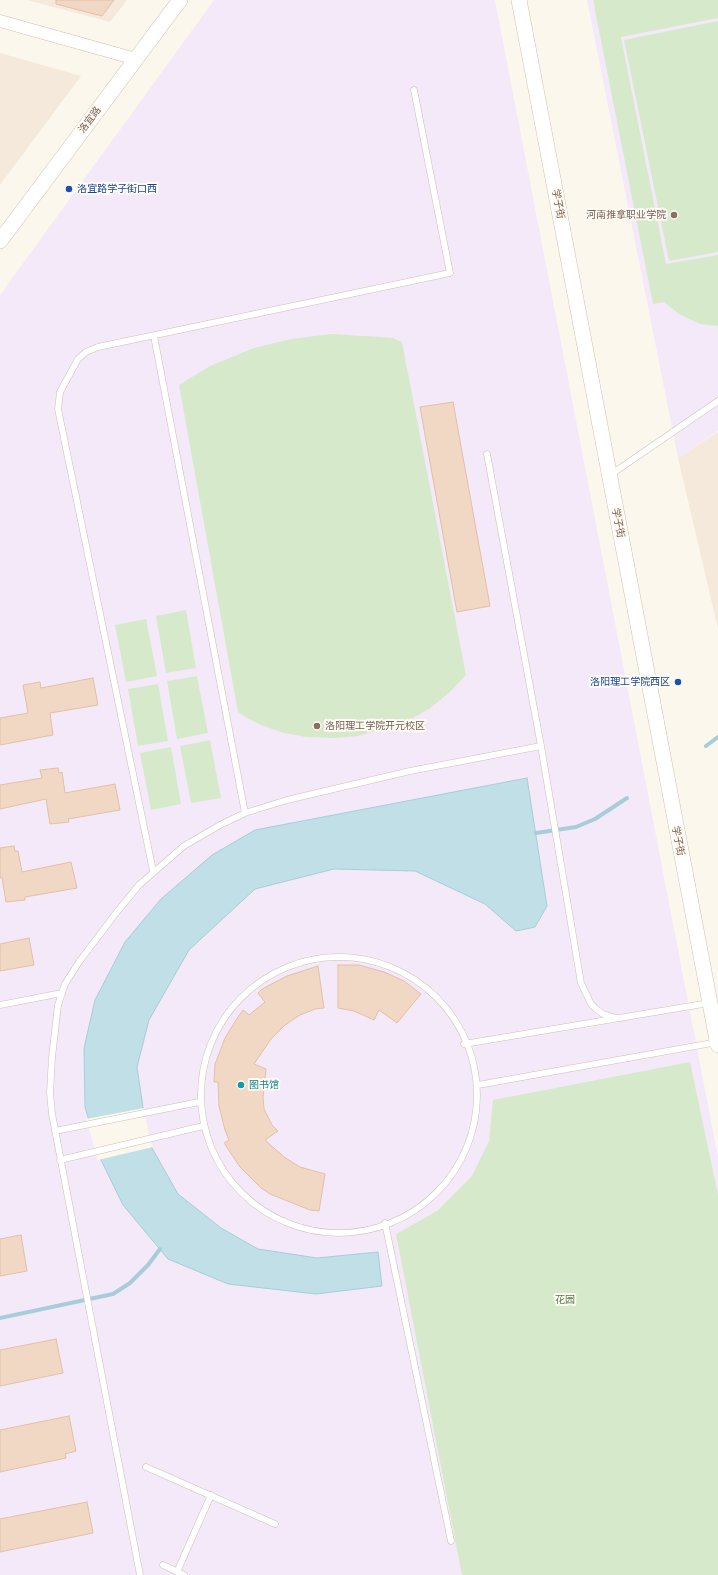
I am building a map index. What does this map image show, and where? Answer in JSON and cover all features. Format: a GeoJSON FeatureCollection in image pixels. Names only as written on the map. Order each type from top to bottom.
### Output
{"type":"FeatureCollection","features":[{"type":"Feature","properties":{"kind":"street","name":"洛宜路"},"geometry":{"type":"LineString","coordinates":[[0,241],[131,58],[167,0]]}},
{"type":"Feature","properties":{"kind":"street","name":"洛宜路"},"geometry":{"type":"LineString","coordinates":[[0,224],[131,58],[180,0]]}},
{"type":"Feature","properties":{"kind":"street","name":"学子街"},"geometry":{"type":"LineString","coordinates":[[519,0],[612,473]]}},
{"type":"Feature","properties":{"kind":"street","name":"学子街"},"geometry":{"type":"LineString","coordinates":[[525,0],[612,473],[717,1024],[718,1043]]}},
{"type":"Feature","properties":{"kind":"street"},"geometry":{"type":"LineString","coordinates":[[0,21],[131,58]]}},
{"type":"Feature","properties":{"kind":"lane"},"geometry":{"type":"LineString","coordinates":[[153,872],[58,409],[58,399],[63,386],[78,359],[86,352],[98,347],[450,273],[414,90]]}},
{"type":"Feature","properties":{"kind":"lane"},"geometry":{"type":"LineString","coordinates":[[154,336],[245,813]]}},
{"type":"Feature","properties":{"kind":"lane"},"geometry":{"type":"LineString","coordinates":[[612,473],[718,401]]}},
{"type":"Feature","properties":{"kind":"lane"},"geometry":{"type":"LineString","coordinates":[[487,454],[541,746],[581,983],[588,999],[596,1009],[603,1014],[616,1018]]}},
{"type":"Feature","properties":{"kind":"lane"},"geometry":{"type":"LineString","coordinates":[[140,1575],[60,1160],[50,1093],[58,1005],[65,984],[79,962],[139,885],[184,846],[220,825],[245,813],[287,800],[410,771],[541,746]]}},
{"type":"Feature","properties":{"kind":"lane"},"geometry":{"type":"LineString","coordinates":[[329,959],[355,959],[371,961],[408,975],[433,992],[452,1018],[464,1044],[478,1085],[477,1120],[465,1158],[452,1176],[431,1199],[403,1217],[365,1228],[344,1230],[314,1230],[290,1225],[275,1218],[260,1208],[232,1182],[223,1170],[211,1148],[203,1126],[199,1102],[199,1084],[204,1063],[222,1024],[244,995],[269,976],[282,969],[297,964],[329,959]]}},
{"type":"Feature","properties":{"kind":"lane"},"geometry":{"type":"LineString","coordinates":[[0,1005],[62,993]]}},
{"type":"Feature","properties":{"kind":"lane"},"geometry":{"type":"LineString","coordinates":[[464,1044],[712,1003]]}},
{"type":"Feature","properties":{"kind":"lane"},"geometry":{"type":"LineString","coordinates":[[478,1085],[718,1043]]}},
{"type":"Feature","properties":{"kind":"lane"},"geometry":{"type":"LineString","coordinates":[[55,1131],[199,1102]]}},
{"type":"Feature","properties":{"kind":"lane"},"geometry":{"type":"LineString","coordinates":[[60,1160],[203,1126]]}},
{"type":"Feature","properties":{"kind":"lane"},"geometry":{"type":"LineString","coordinates":[[385,1223],[451,1541]]}},
{"type":"Feature","properties":{"kind":"lane"},"geometry":{"type":"LineString","coordinates":[[146,1467],[275,1524]]}},
{"type":"Feature","properties":{"kind":"lane"},"geometry":{"type":"LineString","coordinates":[[177,1572],[211,1495]]}},
{"type":"Feature","properties":{"kind":"lane"},"geometry":{"type":"LineString","coordinates":[[163,1565],[184,1575]]}},
{"type":"Feature","properties":{"kind":"shaded area"},"geometry":{"type":"Polygon","coordinates":[[[27,0],[127,0],[110,22],[27,0]]]}},
{"type":"Feature","properties":{"kind":"shaded area","name":"洛阳理工学院开元校区"},"geometry":{"type":"Polygon","coordinates":[[[214,0],[495,0],[718,1157],[718,1575],[0,1575],[0,295],[214,0]]]}},
{"type":"Feature","properties":{"kind":"shaded area","name":"河南推拿职业学院"},"geometry":{"type":"Polygon","coordinates":[[[587,0],[718,0],[718,431],[678,458],[587,0]]]}},
{"type":"Feature","properties":{"kind":"shaded area"},"geometry":{"type":"Polygon","coordinates":[[[0,53],[81,76],[0,185],[0,53]]]}},
{"type":"Feature","properties":{"kind":"shaded area"},"geometry":{"type":"Polygon","coordinates":[[[718,432],[718,629],[678,458],[718,432]]]}},
{"type":"Feature","properties":{"kind":"green space"},"geometry":{"type":"Polygon","coordinates":[[[593,0],[718,0],[718,18],[621,37],[666,264],[718,255],[718,326],[700,324],[679,314],[664,302],[653,304],[593,0]]]}},
{"type":"Feature","properties":{"kind":"green space"},"geometry":{"type":"Polygon","coordinates":[[[718,21],[718,252],[669,261],[624,40],[718,21]]]}},
{"type":"Feature","properties":{"kind":"green space"},"geometry":{"type":"Polygon","coordinates":[[[331,334],[393,338],[402,342],[466,675],[450,692],[429,709],[407,721],[358,736],[335,738],[306,737],[284,733],[261,725],[238,712],[179,385],[210,366],[254,348],[291,339],[331,334]]]}},
{"type":"Feature","properties":{"kind":"green space"},"geometry":{"type":"Polygon","coordinates":[[[186,610],[196,668],[166,673],[156,616],[186,610]]]}},
{"type":"Feature","properties":{"kind":"green space"},"geometry":{"type":"Polygon","coordinates":[[[146,619],[157,676],[126,682],[115,625],[146,619]]]}},
{"type":"Feature","properties":{"kind":"green space"},"geometry":{"type":"Polygon","coordinates":[[[197,676],[208,733],[177,739],[167,681],[197,676]]]}},
{"type":"Feature","properties":{"kind":"green space"},"geometry":{"type":"Polygon","coordinates":[[[158,684],[168,741],[138,746],[128,689],[158,684]]]}},
{"type":"Feature","properties":{"kind":"green space"},"geometry":{"type":"Polygon","coordinates":[[[210,740],[221,798],[191,803],[180,746],[210,740]]]}},
{"type":"Feature","properties":{"kind":"green space"},"geometry":{"type":"Polygon","coordinates":[[[171,747],[181,804],[151,810],[140,753],[171,747]]]}},
{"type":"Feature","properties":{"kind":"green space","name":"花园"},"geometry":{"type":"Polygon","coordinates":[[[690,1062],[718,1195],[718,1575],[462,1575],[396,1234],[437,1211],[472,1176],[489,1141],[493,1100],[690,1062]]]}},
{"type":"Feature","properties":{"kind":"water"},"geometry":{"type":"Polygon","coordinates":[[[527,778],[547,906],[535,927],[516,931],[485,904],[415,871],[334,869],[255,889],[189,950],[149,1020],[137,1067],[148,1141],[178,1194],[221,1228],[258,1249],[317,1258],[378,1252],[382,1286],[316,1294],[228,1284],[168,1259],[123,1205],[100,1158],[85,1107],[84,1048],[95,1000],[125,942],[161,899],[212,855],[255,830],[527,778]]]}},
{"type":"Feature","properties":{"kind":"pier"},"geometry":{"type":"Polygon","coordinates":[[[144,1108],[150,1141],[153,1147],[98,1160],[86,1119],[144,1108]]]}},
{"type":"Feature","properties":{"kind":"building"},"geometry":{"type":"Polygon","coordinates":[[[56,0],[114,0],[102,16],[56,4],[56,0]]]}},
{"type":"Feature","properties":{"kind":"building"},"geometry":{"type":"Polygon","coordinates":[[[453,402],[490,606],[457,612],[420,407],[453,402]]]}},
{"type":"Feature","properties":{"kind":"building"},"geometry":{"type":"Polygon","coordinates":[[[93,678],[98,705],[50,713],[53,735],[0,745],[0,718],[28,713],[23,685],[40,682],[41,688],[93,678]]]}},
{"type":"Feature","properties":{"kind":"building"},"geometry":{"type":"Polygon","coordinates":[[[58,768],[59,773],[62,772],[65,793],[115,784],[120,810],[68,819],[69,822],[50,824],[46,799],[0,809],[0,785],[42,778],[40,770],[58,768]]]}},
{"type":"Feature","properties":{"kind":"building"},"geometry":{"type":"Polygon","coordinates":[[[14,846],[15,851],[18,851],[22,872],[71,862],[77,888],[25,897],[25,900],[6,902],[2,877],[0,878],[0,848],[14,846]]]}},
{"type":"Feature","properties":{"kind":"building"},"geometry":{"type":"Polygon","coordinates":[[[29,938],[34,965],[0,971],[0,944],[29,938]]]}},
{"type":"Feature","properties":{"kind":"building"},"geometry":{"type":"Polygon","coordinates":[[[338,965],[359,965],[384,972],[404,981],[421,994],[397,1023],[379,1010],[374,1020],[354,1011],[338,1008],[338,965]]]}},
{"type":"Feature","properties":{"kind":"building","name":"图书馆"},"geometry":{"type":"Polygon","coordinates":[[[318,966],[324,1008],[315,1009],[300,1015],[285,1025],[271,1039],[254,1064],[266,1069],[263,1098],[264,1109],[272,1125],[278,1131],[265,1140],[284,1157],[300,1167],[325,1174],[319,1211],[310,1210],[270,1194],[261,1188],[240,1167],[224,1143],[229,1140],[219,1106],[218,1082],[214,1082],[215,1064],[225,1038],[238,1017],[243,1010],[249,1015],[265,1002],[258,993],[262,989],[287,976],[318,966]]]}},
{"type":"Feature","properties":{"kind":"building"},"geometry":{"type":"Polygon","coordinates":[[[21,1235],[27,1271],[0,1276],[0,1239],[21,1235]]]}},
{"type":"Feature","properties":{"kind":"building"},"geometry":{"type":"Polygon","coordinates":[[[56,1339],[63,1373],[0,1386],[0,1350],[56,1339]]]}},
{"type":"Feature","properties":{"kind":"building"},"geometry":{"type":"Polygon","coordinates":[[[69,1416],[76,1451],[65,1454],[66,1458],[0,1472],[0,1430],[69,1416]]]}},
{"type":"Feature","properties":{"kind":"building"},"geometry":{"type":"Polygon","coordinates":[[[87,1502],[93,1533],[0,1552],[0,1519],[87,1502]]]}},
{"type":"Feature","properties":{"kind":"waterway"},"geometry":{"type":"LineString","coordinates":[[706,746],[718,737]]}},
{"type":"Feature","properties":{"kind":"waterway"},"geometry":{"type":"LineString","coordinates":[[536,833],[576,827],[595,819],[627,798]]}},
{"type":"Feature","properties":{"kind":"waterway"},"geometry":{"type":"LineString","coordinates":[[0,1318],[113,1294],[130,1283],[148,1265],[160,1249]]}},
{"type":"Feature","properties":{"kind":"place","name":"洛宜路学子街口西"},"geometry":{"type":"Point","coordinates":[69,189]}},
{"type":"Feature","properties":{"kind":"place","name":"河南推拿职业学院"},"geometry":{"type":"Point","coordinates":[674,215]}},
{"type":"Feature","properties":{"kind":"place","name":"洛阳理工学院西区"},"geometry":{"type":"Point","coordinates":[678,682]}},
{"type":"Feature","properties":{"kind":"place","name":"洛阳理工学院开元校区"},"geometry":{"type":"Point","coordinates":[317,726]}},
{"type":"Feature","properties":{"kind":"place","name":"图书馆"},"geometry":{"type":"Point","coordinates":[241,1085]}}]}
